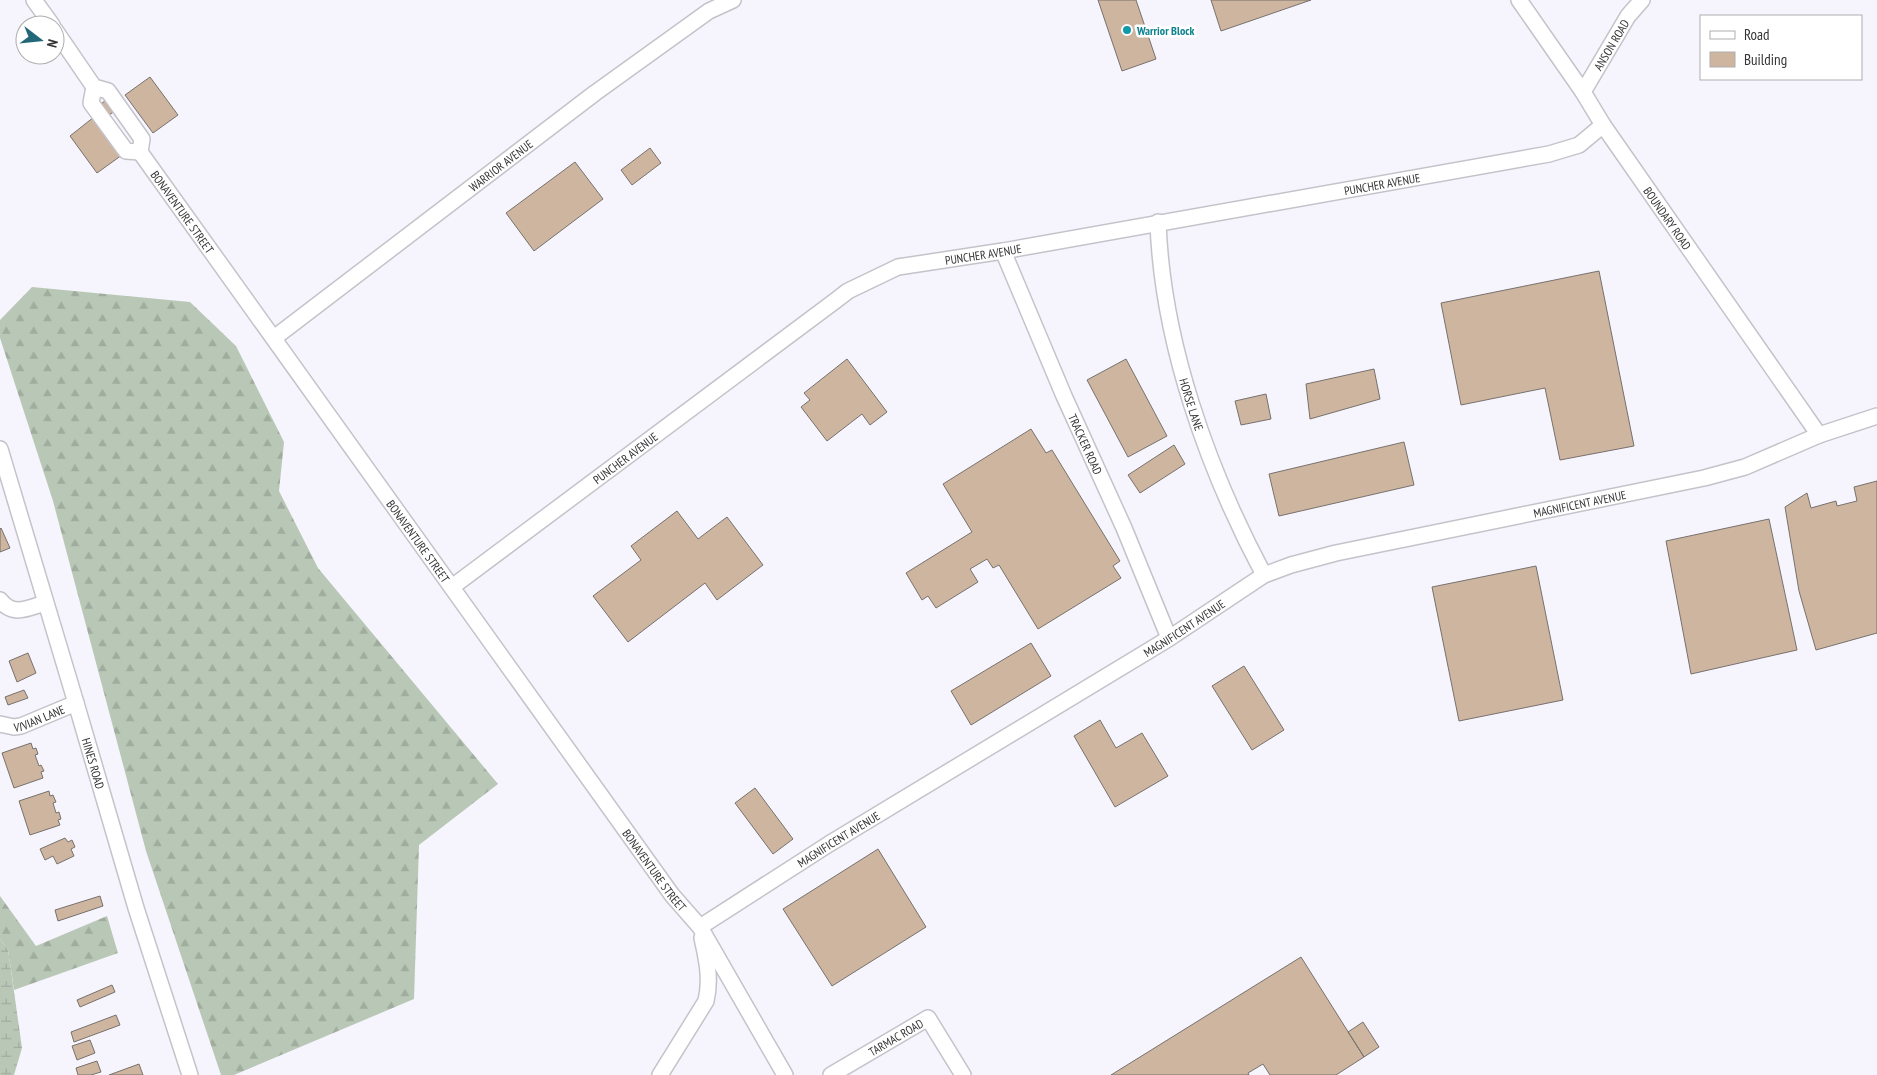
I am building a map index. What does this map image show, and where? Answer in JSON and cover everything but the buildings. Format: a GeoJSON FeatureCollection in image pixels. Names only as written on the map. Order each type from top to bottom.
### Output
{"type":"FeatureCollection","features":[{"type":"Feature","properties":{"kind":"street"},"geometry":{"type":"LineString","coordinates":[[34,0],[45,15]]}},
{"type":"Feature","properties":{"kind":"street","name":"WARRIOR AVENUE"},"geometry":{"type":"LineString","coordinates":[[274,338],[708,10],[730,0]]}},
{"type":"Feature","properties":{"kind":"street","name":"BOUNDARY ROAD"},"geometry":{"type":"LineString","coordinates":[[1519,0],[1583,92],[1603,125],[1818,435]]}},
{"type":"Feature","properties":{"kind":"street","name":"ANSON ROAD"},"geometry":{"type":"LineString","coordinates":[[1583,92],[1628,16],[1642,0]]}},
{"type":"Feature","properties":{"kind":"street","name":"BONAVENTURE STREET"},"geometry":{"type":"LineString","coordinates":[[65,45],[94,87],[108,91],[118,104],[142,139],[140,152],[672,895],[700,927]]}},
{"type":"Feature","properties":{"kind":"street","name":"BONAVENTURE STREET"},"geometry":{"type":"LineString","coordinates":[[94,87],[91,103],[126,152],[140,152]]}},
{"type":"Feature","properties":{"kind":"street","name":"PUNCHER AVENUE"},"geometry":{"type":"LineString","coordinates":[[452,588],[848,291],[898,267],[1549,154],[1579,145],[1603,125]]}},
{"type":"Feature","properties":{"kind":"street","name":"HORSE LANE"},"geometry":{"type":"LineString","coordinates":[[1158,222],[1159,247],[1168,306],[1177,353],[1192,407],[1241,532],[1264,575]]}},
{"type":"Feature","properties":{"kind":"street","name":"TRACKER ROAD"},"geometry":{"type":"LineString","coordinates":[[1002,250],[1064,396],[1124,528],[1169,638]]}},
{"type":"Feature","properties":{"kind":"street","name":"MAGNIFICENT AVENUE"},"geometry":{"type":"LineString","coordinates":[[700,927],[829,844],[1169,638],[1264,575],[1291,564],[1336,553],[1704,478],[1745,467],[1818,435],[1877,416]]}},
{"type":"Feature","properties":{"kind":"street","name":"HINES ROAD"},"geometry":{"type":"LineString","coordinates":[[0,449],[136,908],[190,1075]]}},
{"type":"Feature","properties":{"kind":"street"},"geometry":{"type":"LineString","coordinates":[[0,600],[8,608],[14,610],[45,603]]}},
{"type":"Feature","properties":{"kind":"street","name":"VIVIAN LANE"},"geometry":{"type":"LineString","coordinates":[[0,724],[14,727],[22,726],[76,703]]}},
{"type":"Feature","properties":{"kind":"street"},"geometry":{"type":"LineString","coordinates":[[660,1075],[706,1001],[709,988],[709,969],[700,927]]}},
{"type":"Feature","properties":{"kind":"street"},"geometry":{"type":"LineString","coordinates":[[700,927],[785,1075]]}},
{"type":"Feature","properties":{"kind":"street","name":"TARMAC ROAD"},"geometry":{"type":"LineString","coordinates":[[831,1075],[928,1018],[963,1075]]}},
{"type":"Feature","properties":{"kind":"green space"},"geometry":{"type":"Polygon","coordinates":[[[32,287],[190,302],[236,346],[284,442],[279,491],[318,568],[498,784],[419,845],[414,999],[234,1075],[221,1075],[146,851],[53,501],[0,338],[0,320],[32,287]]]}},
{"type":"Feature","properties":{"kind":"green space"},"geometry":{"type":"Polygon","coordinates":[[[0,896],[36,946],[107,916],[118,953],[14,990],[8,949],[0,939],[0,896]]]}},
{"type":"Feature","properties":{"kind":"green space"},"geometry":{"type":"Polygon","coordinates":[[[0,939],[8,949],[22,1048],[14,1075],[0,1075],[0,939]]]}},
{"type":"Feature","properties":{"kind":"place","name":"Warrior Block"},"geometry":{"type":"Point","coordinates":[1127,30]}}]}
